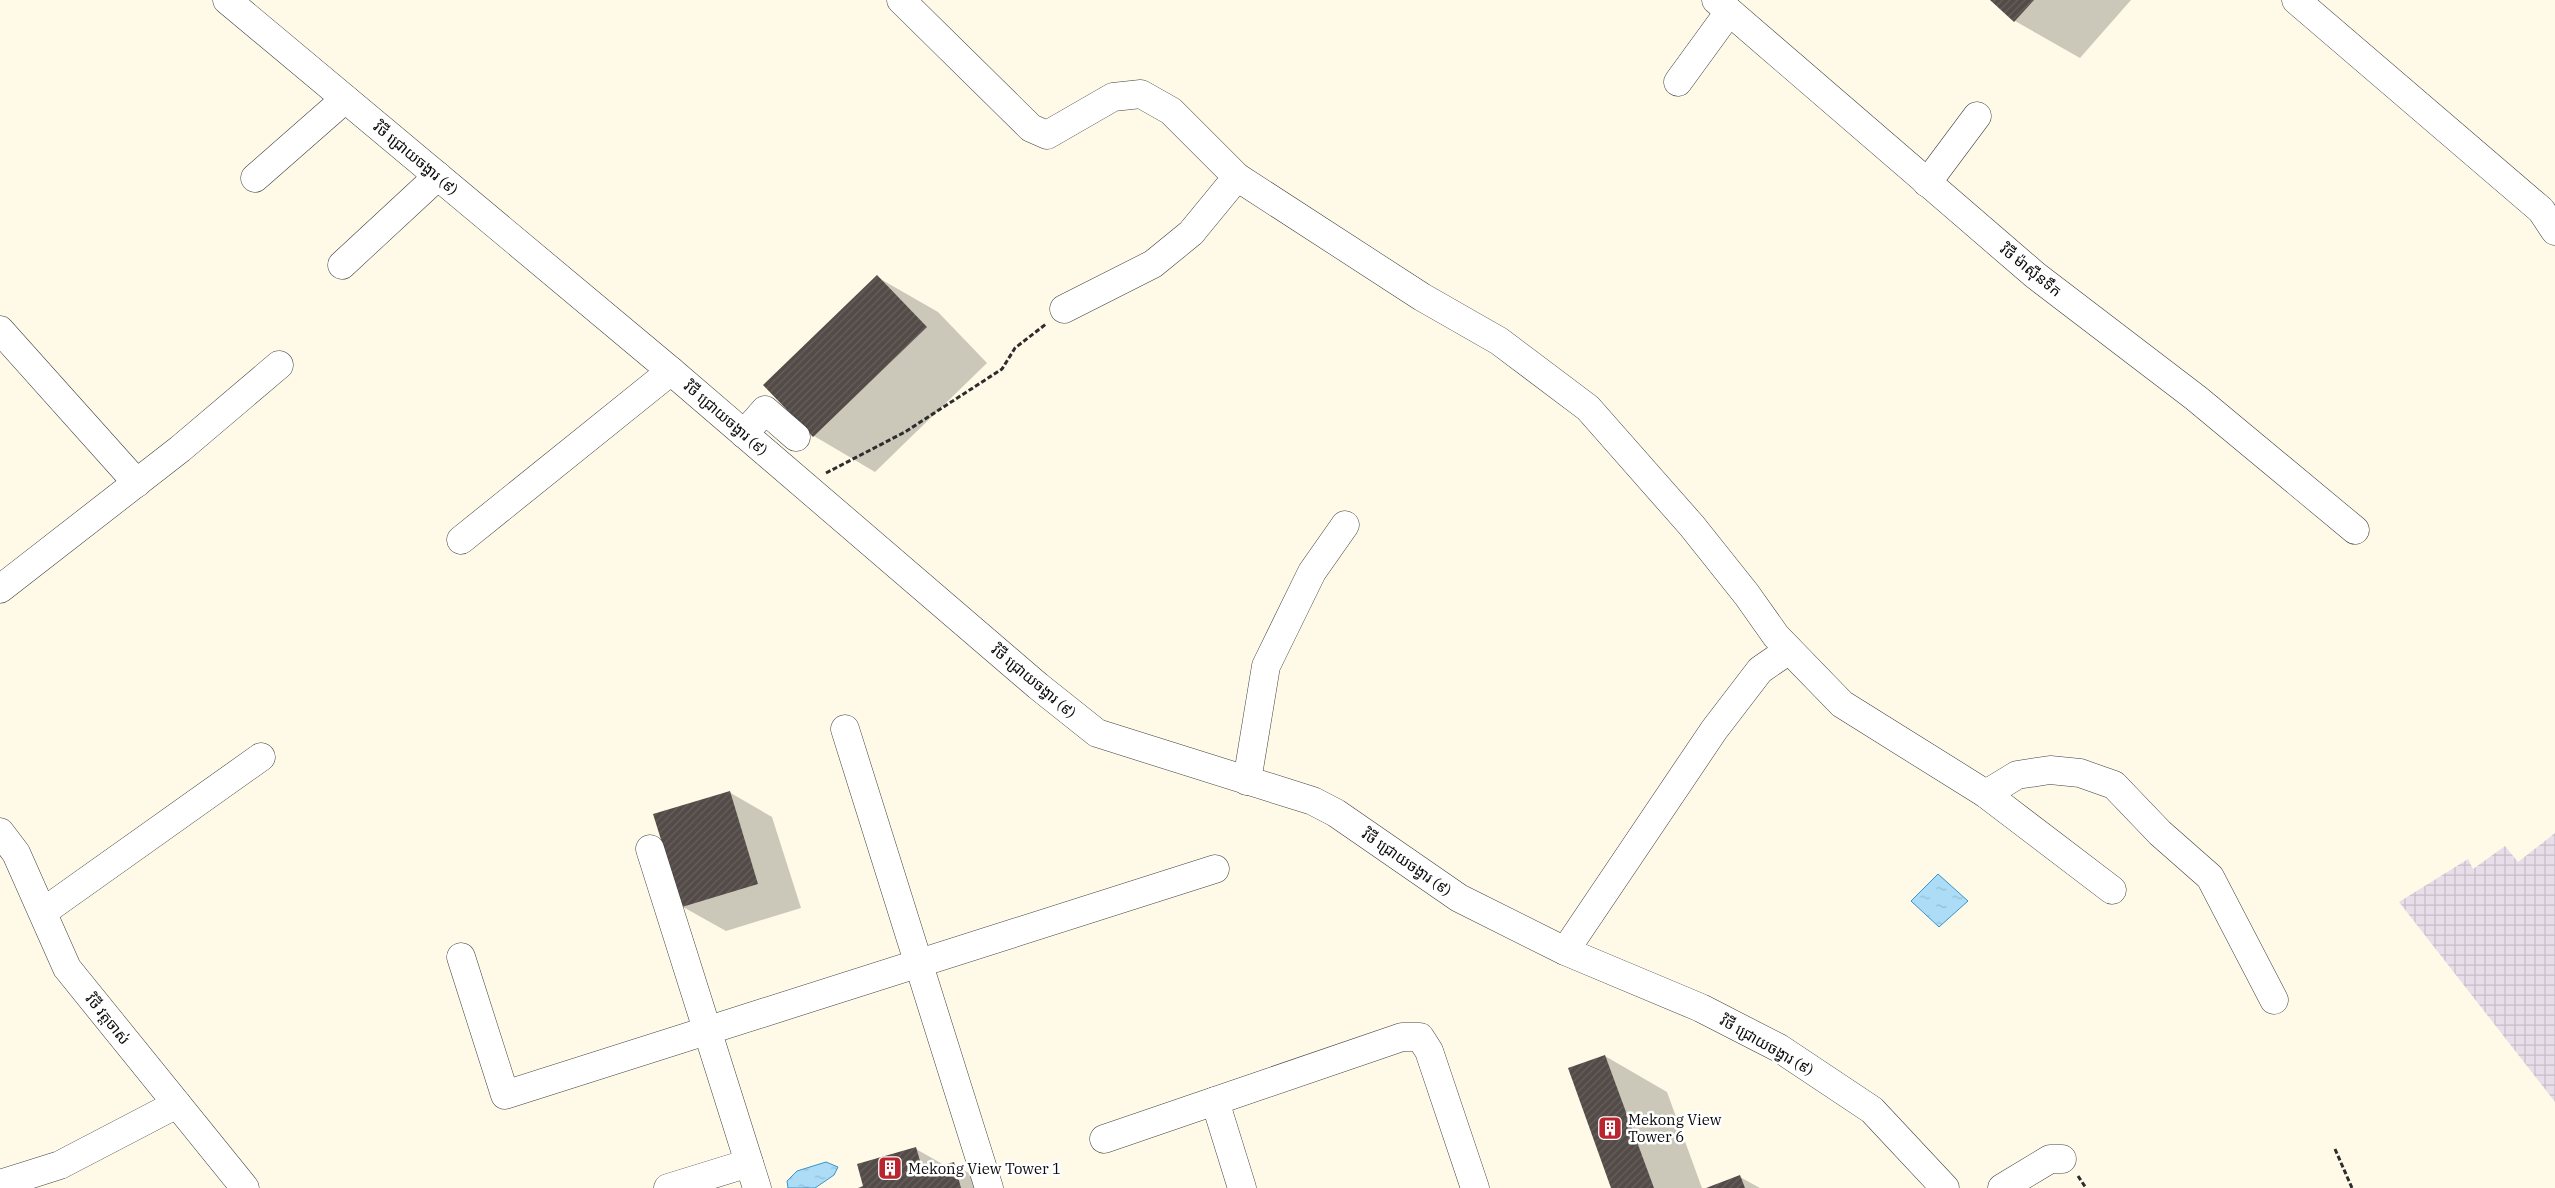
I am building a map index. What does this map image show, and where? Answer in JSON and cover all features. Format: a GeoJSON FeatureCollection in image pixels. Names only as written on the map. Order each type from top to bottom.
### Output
{"type":"FeatureCollection","features":[{"type":"Feature","properties":{"kind":"street","name":"វិថី ជ្រោយចង្វារ (៩)"},"geometry":{"type":"LineString","coordinates":[[227,0],[671,371],[1038,686],[1097,732],[1247,781],[1313,800],[1459,898],[1565,951],[1701,1008],[1778,1048],[1872,1110],[1945,1188]]}},
{"type":"Feature","properties":{"kind":"street"},"geometry":{"type":"LineString","coordinates":[[901,0],[1031,128],[1047,135],[1113,97],[1141,94],[1171,111],[1237,177],[1422,297],[1499,342],[1588,408],[1692,526],[1789,650],[1842,704],[1986,794],[2112,890]]}},
{"type":"Feature","properties":{"kind":"street"},"geometry":{"type":"LineString","coordinates":[[2296,0],[2541,210],[2554,227]]}},
{"type":"Feature","properties":{"kind":"street"},"geometry":{"type":"LineString","coordinates":[[1678,82],[1723,6]]}},
{"type":"Feature","properties":{"kind":"street","name":"វិថី ម៉ាស៊ីនទឹក"},"geometry":{"type":"LineString","coordinates":[[1723,6],[2035,275],[2196,398],[2355,530]]}},
{"type":"Feature","properties":{"kind":"street"},"geometry":{"type":"LineString","coordinates":[[255,178],[345,99]]}},
{"type":"Feature","properties":{"kind":"street"},"geometry":{"type":"LineString","coordinates":[[1927,183],[1976,116]]}},
{"type":"Feature","properties":{"kind":"street"},"geometry":{"type":"LineString","coordinates":[[342,265],[438,176]]}},
{"type":"Feature","properties":{"kind":"street"},"geometry":{"type":"LineString","coordinates":[[1064,309],[1153,264],[1191,233],[1237,177]]}},
{"type":"Feature","properties":{"kind":"street"},"geometry":{"type":"LineString","coordinates":[[0,330],[137,483]]}},
{"type":"Feature","properties":{"kind":"street"},"geometry":{"type":"LineString","coordinates":[[0,589],[137,483],[278,366]]}},
{"type":"Feature","properties":{"kind":"street"},"geometry":{"type":"LineString","coordinates":[[461,540],[671,371]]}},
{"type":"Feature","properties":{"kind":"street"},"geometry":{"type":"LineString","coordinates":[[744,434],[765,410],[799,433],[774,460]]}},
{"type":"Feature","properties":{"kind":"street"},"geometry":{"type":"LineString","coordinates":[[1247,781],[1266,666],[1312,572],[1345,525]]}},
{"type":"Feature","properties":{"kind":"street"},"geometry":{"type":"LineString","coordinates":[[1565,951],[1714,730],[1760,670],[1789,650]]}},
{"type":"Feature","properties":{"kind":"street"},"geometry":{"type":"LineString","coordinates":[[845,729],[989,1188]]}},
{"type":"Feature","properties":{"kind":"street"},"geometry":{"type":"LineString","coordinates":[[43,912],[260,757]]}},
{"type":"Feature","properties":{"kind":"street"},"geometry":{"type":"LineString","coordinates":[[1986,794],[2017,775],[2050,770],[2080,773],[2114,785],[2160,833],[2210,877],[2274,1000]]}},
{"type":"Feature","properties":{"kind":"street","name":"វិថី វត្តចាស់"},"geometry":{"type":"LineString","coordinates":[[0,832],[16,853],[67,968],[245,1188]]}},
{"type":"Feature","properties":{"kind":"street"},"geometry":{"type":"LineString","coordinates":[[650,849],[753,1176],[668,1188]]}},
{"type":"Feature","properties":{"kind":"street"},"geometry":{"type":"LineString","coordinates":[[461,957],[505,1095],[1215,869]]}},
{"type":"Feature","properties":{"kind":"street"},"geometry":{"type":"LineString","coordinates":[[1104,1139],[1402,1037],[1420,1037],[1429,1051],[1475,1188]]}},
{"type":"Feature","properties":{"kind":"street"},"geometry":{"type":"LineString","coordinates":[[1215,1101],[1242,1188]]}},
{"type":"Feature","properties":{"kind":"street"},"geometry":{"type":"LineString","coordinates":[[0,1184],[60,1165],[177,1104]]}},
{"type":"Feature","properties":{"kind":"street"},"geometry":{"type":"LineString","coordinates":[[2002,1188],[2050,1159],[2062,1159]]}},
{"type":"Feature","properties":{"kind":"path"},"geometry":{"type":"LineString","coordinates":[[803,485],[905,432],[1002,369],[1015,348],[1064,309]]}},
{"type":"Feature","properties":{"kind":"path"},"geometry":{"type":"LineString","coordinates":[[2335,1149],[2352,1188]]}},
{"type":"Feature","properties":{"kind":"shaded area"},"geometry":{"type":"Polygon","coordinates":[[[2555,833],[2555,1102],[2399,902],[2468,859],[2473,869],[2505,846],[2518,862],[2555,833]]]}},
{"type":"Feature","properties":{"kind":"water"},"geometry":{"type":"Polygon","coordinates":[[[1938,874],[1968,901],[1939,927],[1911,901],[1938,874]]]}},
{"type":"Feature","properties":{"kind":"water"},"geometry":{"type":"Polygon","coordinates":[[[826,1162],[838,1167],[834,1175],[815,1188],[788,1188],[787,1181],[797,1171],[826,1162]]]}},
{"type":"Feature","properties":{"kind":"building"},"geometry":{"type":"Polygon","coordinates":[[[1990,0],[2034,0],[2014,22],[1990,0]]]}},
{"type":"Feature","properties":{"kind":"building"},"geometry":{"type":"Polygon","coordinates":[[[877,275],[927,327],[813,437],[763,385],[877,275]]]}},
{"type":"Feature","properties":{"kind":"building"},"geometry":{"type":"Polygon","coordinates":[[[730,791],[758,884],[682,907],[653,814],[730,791]]]}},
{"type":"Feature","properties":{"kind":"building","name":"Mekong View Tower 6"},"geometry":{"type":"Polygon","coordinates":[[[1605,1055],[1654,1188],[1611,1188],[1568,1068],[1605,1055]]]}},
{"type":"Feature","properties":{"kind":"building","name":"Mekong View Tower 1"},"geometry":{"type":"Polygon","coordinates":[[[916,1147],[923,1171],[954,1162],[961,1188],[858,1188],[863,1186],[857,1164],[916,1147]]]}},
{"type":"Feature","properties":{"kind":"building","name":"Mekong View Tower 6"},"geometry":{"type":"Polygon","coordinates":[[[1740,1175],[1745,1188],[1706,1188],[1740,1175]]]}},
{"type":"Feature","properties":{"kind":"place","name":"Mekong View Tower 6"},"geometry":{"type":"Point","coordinates":[1610,1128]}},
{"type":"Feature","properties":{"kind":"place","name":"Mekong View Tower 1"},"geometry":{"type":"Point","coordinates":[890,1168]}}]}
